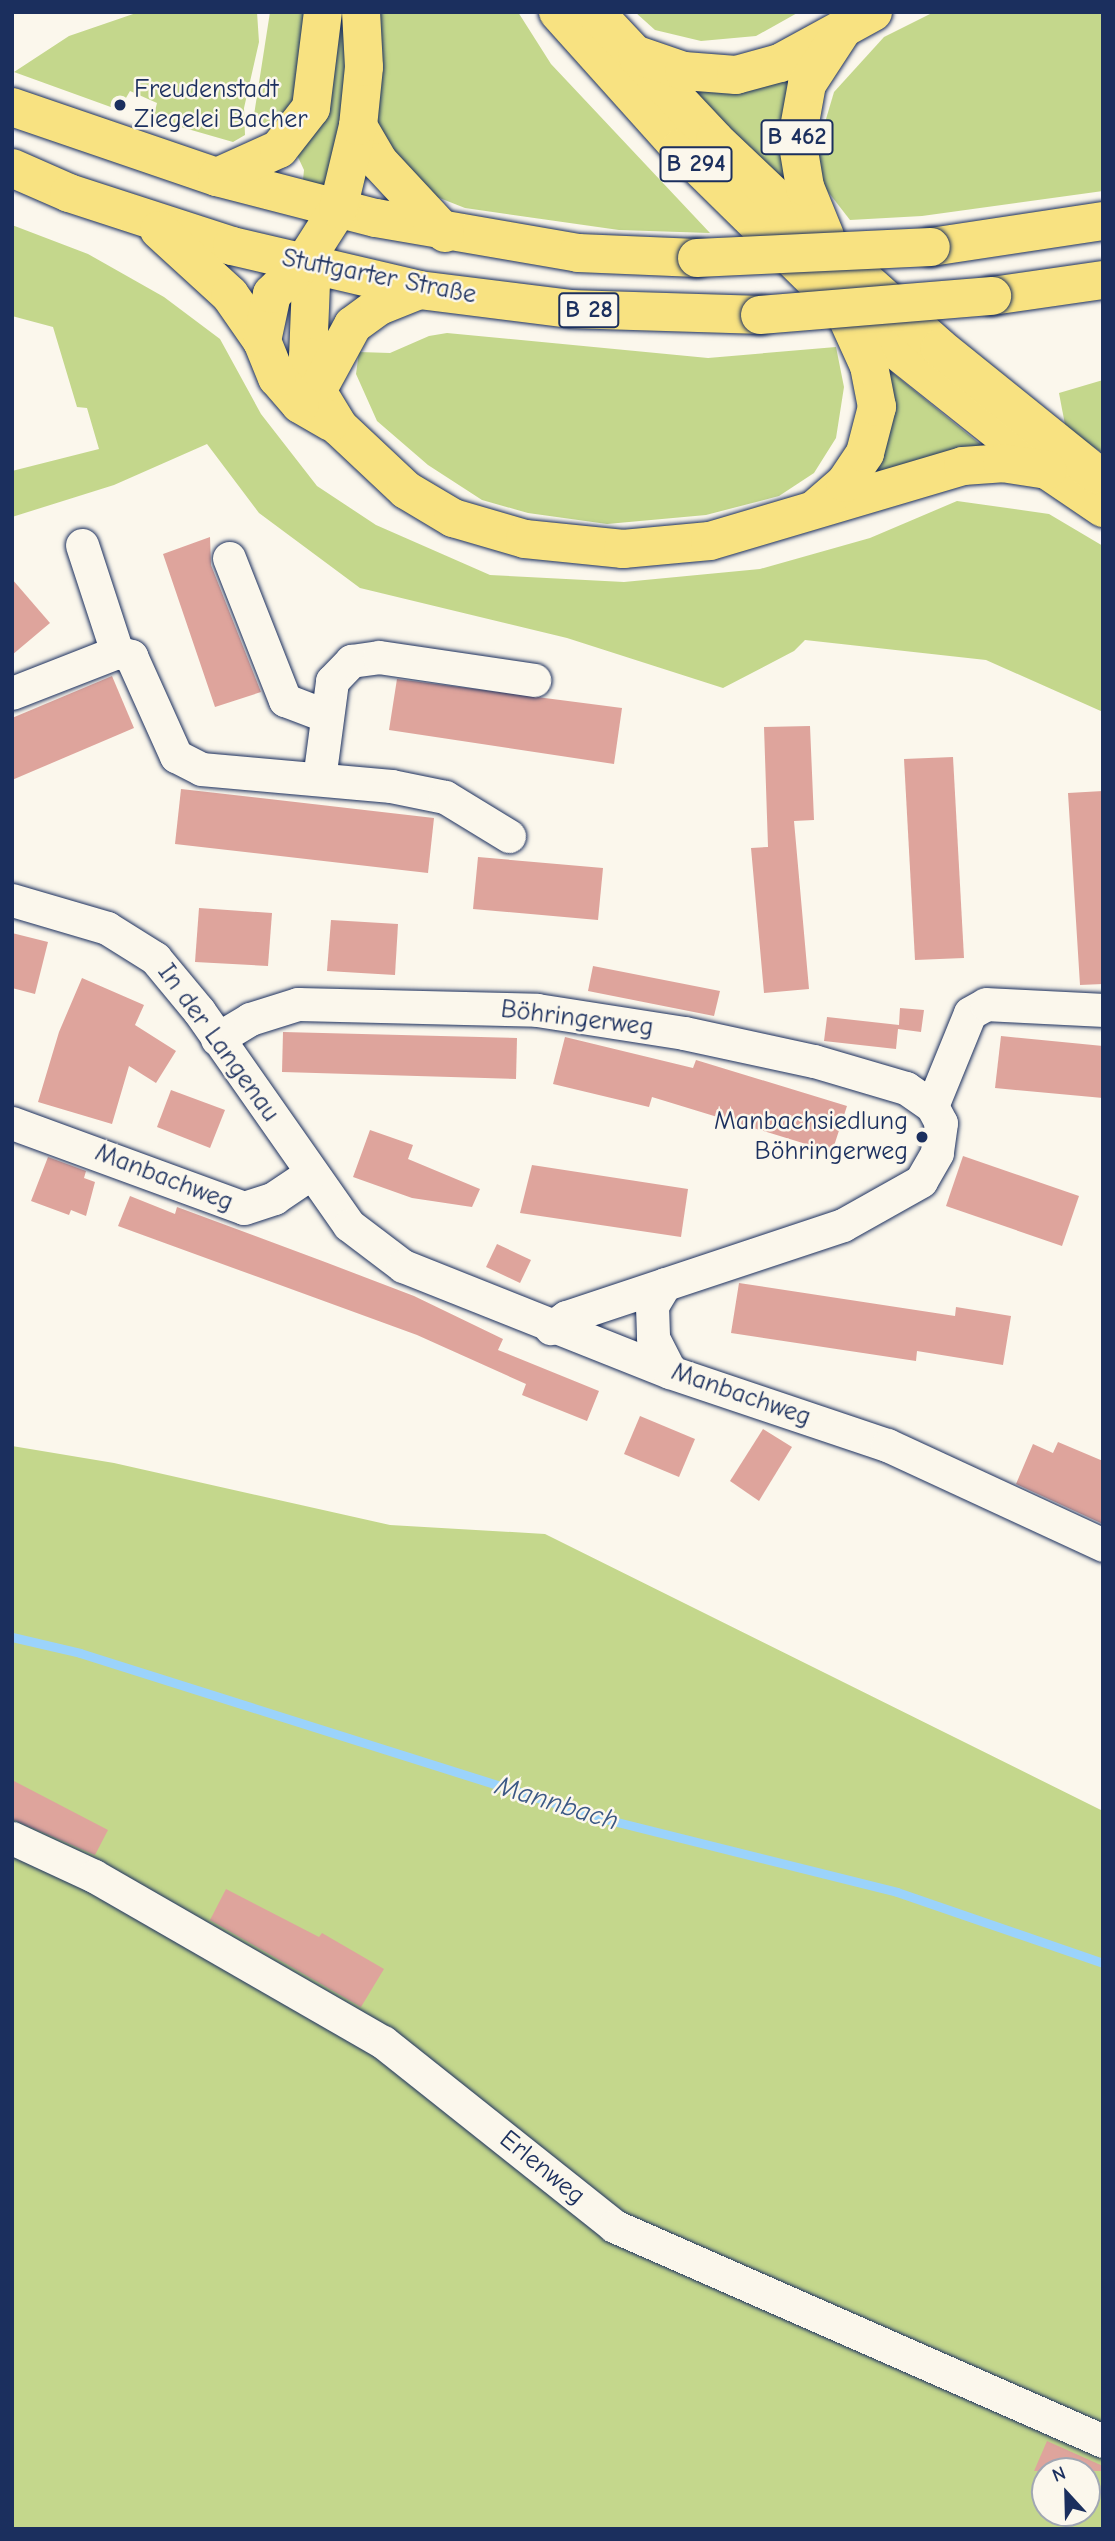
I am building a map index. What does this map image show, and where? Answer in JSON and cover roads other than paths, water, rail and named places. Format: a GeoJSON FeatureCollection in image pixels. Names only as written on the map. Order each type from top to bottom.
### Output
{"type":"FeatureCollection","features":[{"type":"Feature","properties":{"kind":"main road"},"geometry":{"type":"LineString","coordinates":[[216,177],[279,149],[311,108],[323,12]]}},
{"type":"Feature","properties":{"kind":"main road"},"geometry":{"type":"LineString","coordinates":[[262,341],[272,294],[303,264],[338,209],[358,127],[364,67],[362,12]]}},
{"type":"Feature","properties":{"kind":"main road","name":"B 294"},"geometry":{"type":"LineString","coordinates":[[558,12],[680,148],[843,307],[1047,470],[1103,508]]}},
{"type":"Feature","properties":{"kind":"main road","name":"B 294"},"geometry":{"type":"LineString","coordinates":[[595,12],[631,54],[830,248],[940,348],[1103,480]]}},
{"type":"Feature","properties":{"kind":"main road","name":"B 462"},"geometry":{"type":"LineString","coordinates":[[830,248],[805,187],[797,139],[807,84],[841,32],[873,12]]}},
{"type":"Feature","properties":{"kind":"main road"},"geometry":{"type":"LineString","coordinates":[[631,54],[684,71],[736,75],[780,63],[841,32]]}},
{"type":"Feature","properties":{"kind":"main road","name":"B 28"},"geometry":{"type":"LineString","coordinates":[[12,107],[216,177],[338,209],[445,233],[578,253],[697,258],[931,247],[1103,221]]}},
{"type":"Feature","properties":{"kind":"main road"},"geometry":{"type":"LineString","coordinates":[[358,127],[379,162],[445,233]]}},
{"type":"Feature","properties":{"kind":"main road","name":"Stuttgarter Straße"},"geometry":{"type":"LineString","coordinates":[[12,168],[150,221],[303,264],[419,290],[572,309],[760,315],[992,296],[1103,280]]}},
{"type":"Feature","properties":{"kind":"main road"},"geometry":{"type":"LineString","coordinates":[[150,221],[230,295],[262,341],[276,378],[300,404],[339,427],[418,497],[453,518],[525,539],[623,549],[697,542],[808,515],[963,466],[1002,463],[1047,470]]}},
{"type":"Feature","properties":{"kind":"main road"},"geometry":{"type":"LineString","coordinates":[[303,264],[311,283],[308,357],[317,391],[339,427]]}},
{"type":"Feature","properties":{"kind":"main road"},"geometry":{"type":"LineString","coordinates":[[317,391],[353,325],[379,306],[419,290]]}},
{"type":"Feature","properties":{"kind":"main road"},"geometry":{"type":"LineString","coordinates":[[808,515],[845,483],[865,453],[877,407],[869,366],[843,307]]}},
{"type":"Feature","properties":{"kind":"street"},"geometry":{"type":"LineString","coordinates":[[82,545],[117,652]]}},
{"type":"Feature","properties":{"kind":"street"},"geometry":{"type":"LineString","coordinates":[[229,558],[285,700],[327,716]]}},
{"type":"Feature","properties":{"kind":"street"},"geometry":{"type":"LineString","coordinates":[[12,693],[117,652],[131,656],[176,755],[201,769],[319,779],[445,797],[509,836]]}},
{"type":"Feature","properties":{"kind":"street"},"geometry":{"type":"LineString","coordinates":[[319,779],[332,681],[339,669],[364,657],[534,680]]}},
{"type":"Feature","properties":{"kind":"street","name":"In der Langenau"},"geometry":{"type":"LineString","coordinates":[[12,900],[107,928],[155,958],[217,1039],[349,1225],[377,1250]]}},
{"type":"Feature","properties":{"kind":"street","name":"Böhringerweg"},"geometry":{"type":"LineString","coordinates":[[217,1039],[250,1019],[298,1004],[537,1010],[684,1033],[814,1061],[906,1088],[932,1106]]}},
{"type":"Feature","properties":{"kind":"street"},"geometry":{"type":"LineString","coordinates":[[551,1328],[566,1317],[843,1224],[920,1181],[937,1153],[941,1123],[932,1106],[970,1013],[986,1004],[1103,1010]]}},
{"type":"Feature","properties":{"kind":"street","name":"Manbachweg"},"geometry":{"type":"LineString","coordinates":[[12,1123],[244,1208],[274,1198],[311,1173]]}},
{"type":"Feature","properties":{"kind":"street","name":"Manbachweg"},"geometry":{"type":"LineString","coordinates":[[377,1250],[403,1266],[551,1328],[670,1372],[887,1445],[1103,1545]]}},
{"type":"Feature","properties":{"kind":"street"},"geometry":{"type":"LineString","coordinates":[[665,1284],[652,1306],[653,1338],[670,1372]]}},
{"type":"Feature","properties":{"kind":"street","name":"Erlenweg"},"geometry":{"type":"LineString","coordinates":[[12,1838],[94,1876],[383,2042],[614,2226],[1103,2441]]}},
{"type":"Feature","properties":{"kind":"waterway","name":"Mannbach"},"geometry":{"type":"LineString","coordinates":[[12,1637],[80,1653],[605,1819],[897,1892],[1103,1963]]}},
{"type":"Feature","properties":{"kind":"place","name":"Freudenstadt Ziegelei Bacher"},"geometry":{"type":"Point","coordinates":[120,105]}},
{"type":"Feature","properties":{"kind":"place","name":"Manbachsiedlung Böhringerweg"},"geometry":{"type":"Point","coordinates":[922,1137]}}]}
